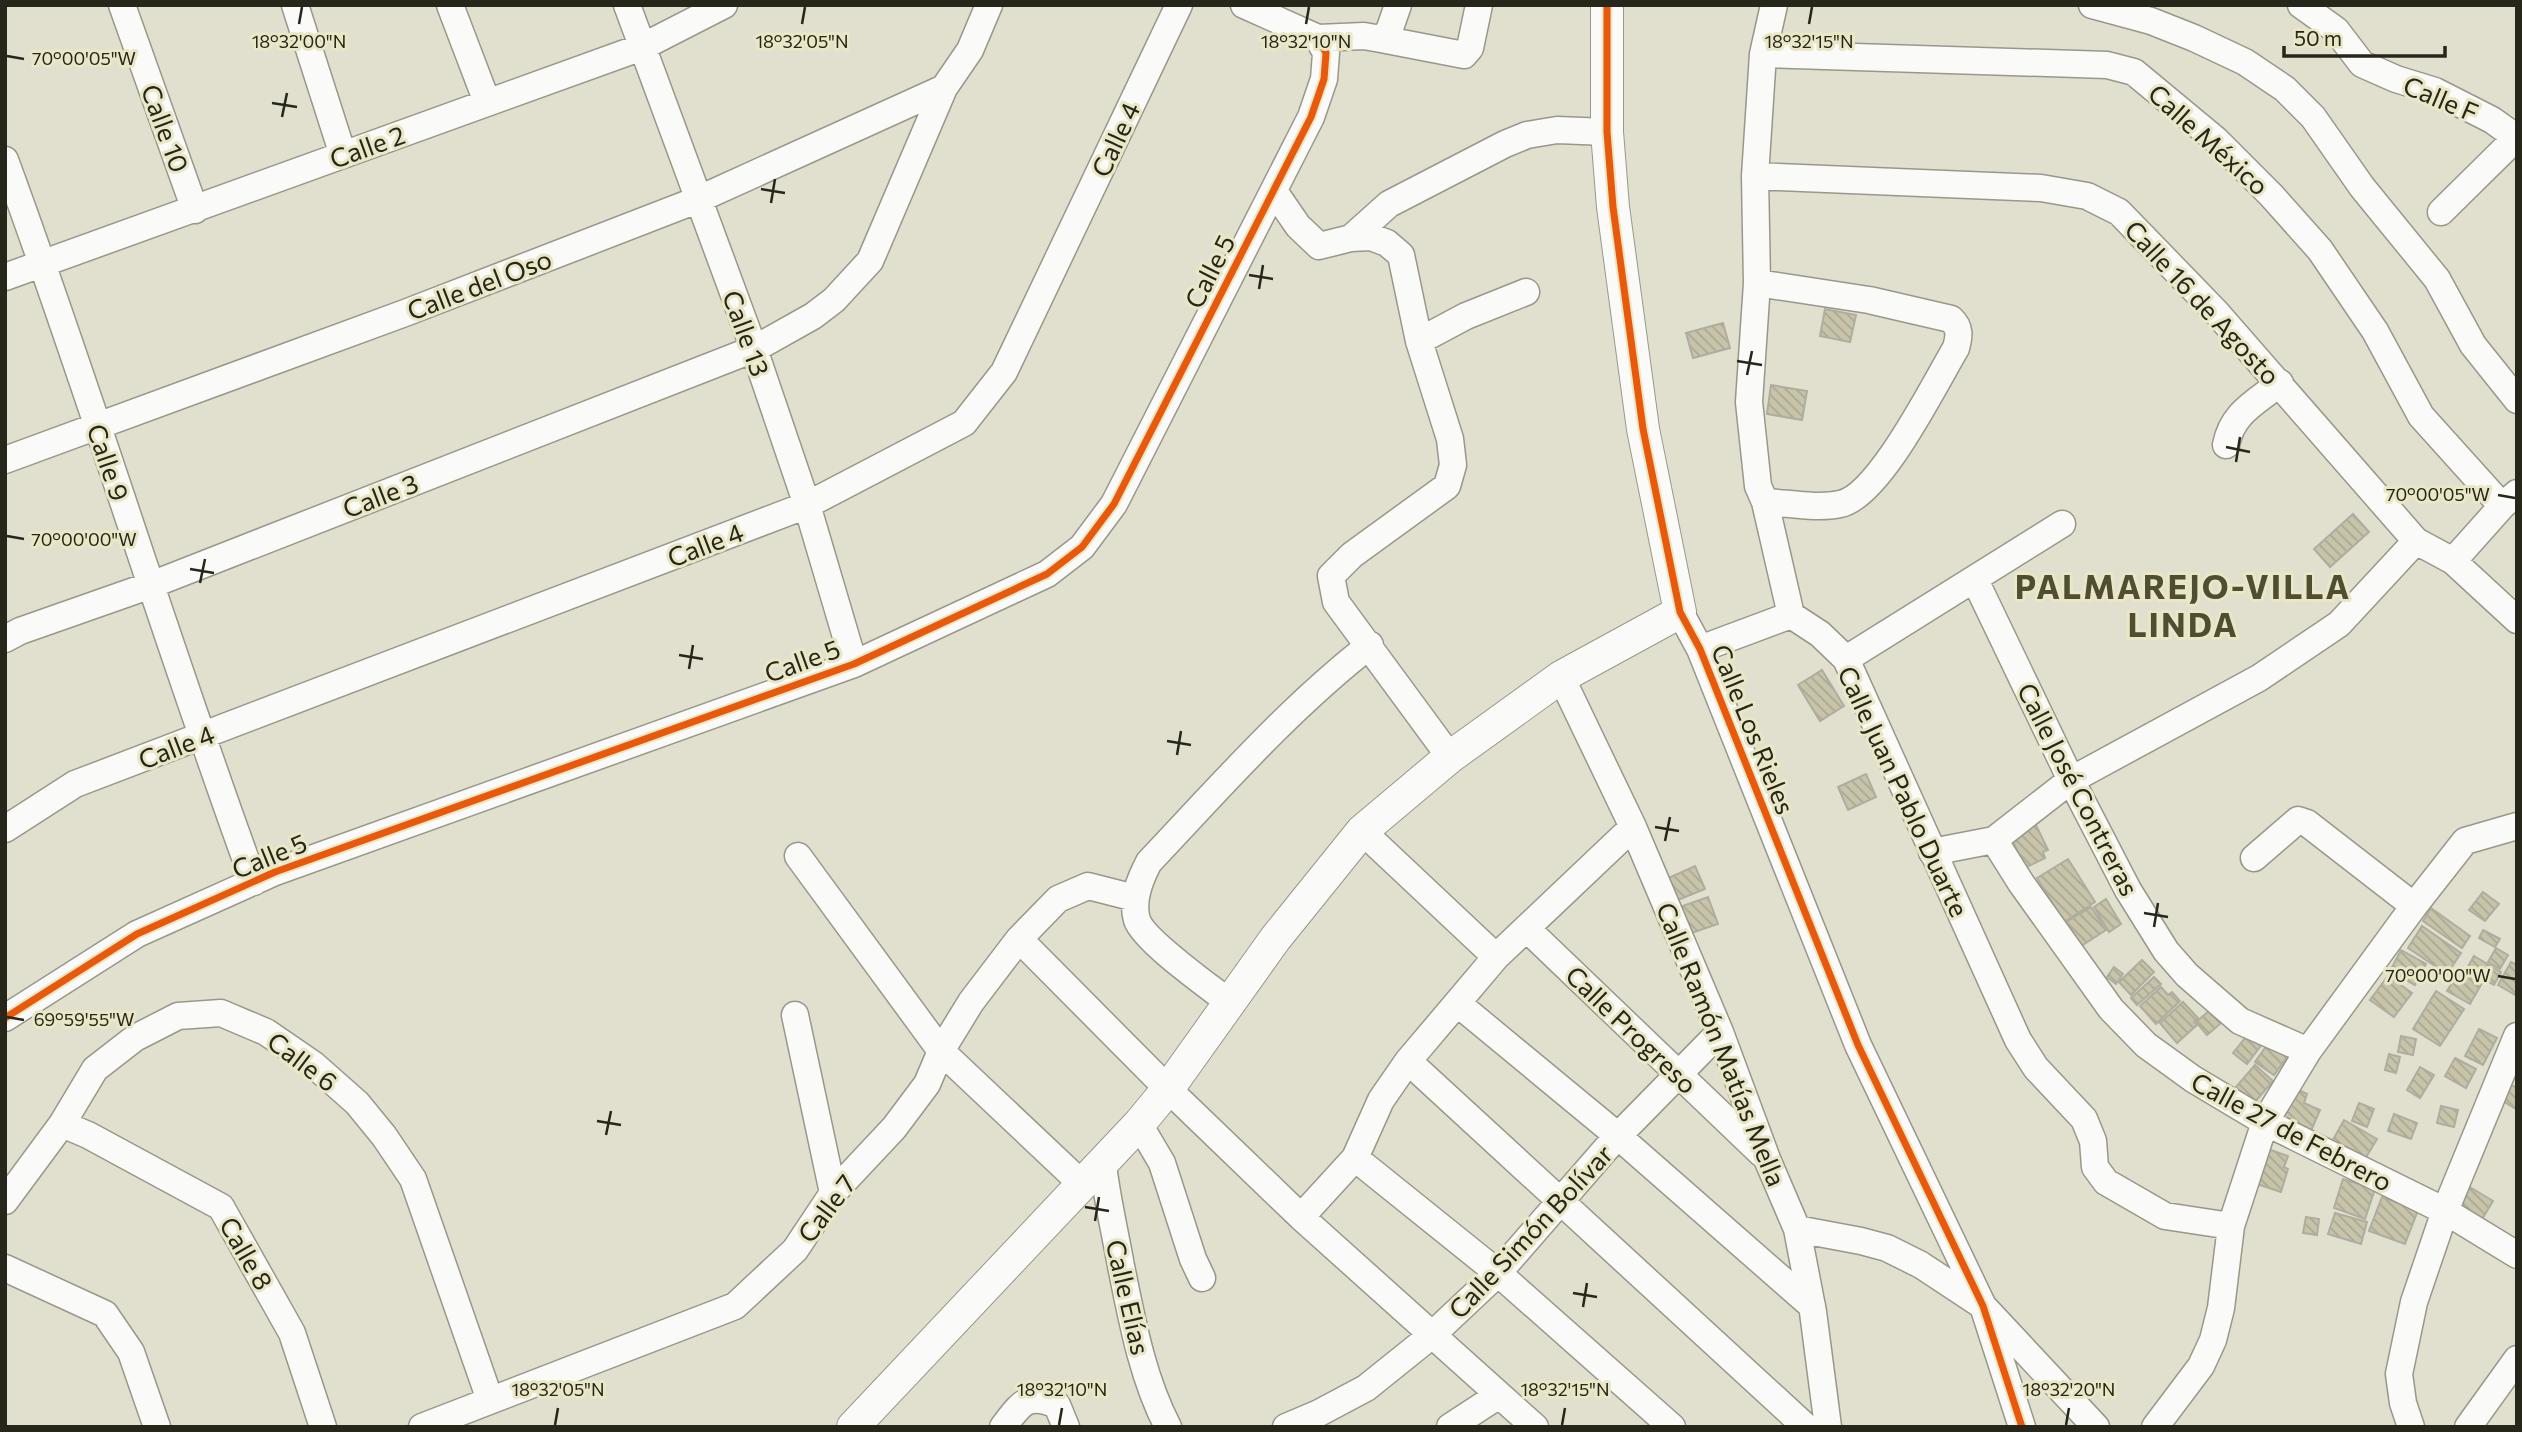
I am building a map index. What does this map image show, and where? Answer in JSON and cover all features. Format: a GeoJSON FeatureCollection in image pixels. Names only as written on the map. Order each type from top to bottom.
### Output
{"type":"FeatureCollection","features":[{"type":"Feature","properties":{"kind":"street","name":"Calle 10"},"geometry":{"type":"LineString","coordinates":[[122,5],[195,210]]}},
{"type":"Feature","properties":{"kind":"street"},"geometry":{"type":"LineString","coordinates":[[295,5],[343,155]]}},
{"type":"Feature","properties":{"kind":"street"},"geometry":{"type":"LineString","coordinates":[[450,5],[486,102]]}},
{"type":"Feature","properties":{"kind":"street","name":"Calle 13"},"geometry":{"type":"LineString","coordinates":[[627,5],[754,349],[807,505],[854,664]]}},
{"type":"Feature","properties":{"kind":"street","name":"Calle 2"},"geometry":{"type":"LineString","coordinates":[[5,278],[642,47],[724,5]]}},
{"type":"Feature","properties":{"kind":"street","name":"Calle 3"},"geometry":{"type":"LineString","coordinates":[[5,639],[754,349],[824,309],[870,261],[944,88],[970,50],[989,5]]}},
{"type":"Feature","properties":{"kind":"street","name":"Calle 4"},"geometry":{"type":"LineString","coordinates":[[5,829],[75,784],[807,505],[964,423],[1004,372],[1179,5]]}},
{"type":"Feature","properties":{"kind":"street"},"geometry":{"type":"LineString","coordinates":[[1244,5],[1318,38],[1364,36],[1464,55],[1470,48],[1479,5]]}},
{"type":"Feature","properties":{"kind":"street"},"geometry":{"type":"LineString","coordinates":[[1381,39],[1389,31],[1398,5]]}},
{"type":"Feature","properties":{"kind":"street","name":"Calle Los Rieles"},"geometry":{"type":"LineString","coordinates":[[1608,5],[1606,132],[1613,207],[1643,429],[1680,611],[1700,649],[1858,1045],[1983,1306],[2022,1427]]}},
{"type":"Feature","properties":{"kind":"street"},"geometry":{"type":"LineString","coordinates":[[1700,649],[1791,615],[1765,502],[1758,486],[1749,402],[1757,283],[1755,176],[1763,54],[1774,5]]}},
{"type":"Feature","properties":{"kind":"street"},"geometry":{"type":"LineString","coordinates":[[2092,5],[2151,21],[2194,38],[2245,62],[2285,89],[2313,117],[2362,187],[2437,279],[2473,345],[2517,400]]}},
{"type":"Feature","properties":{"kind":"street","name":"Calle F"},"geometry":{"type":"LineString","coordinates":[[2301,5],[2336,30],[2362,64],[2396,79],[2435,91],[2492,120],[2517,138]]}},
{"type":"Feature","properties":{"kind":"street","name":"Calle 5"},"geometry":{"type":"LineString","coordinates":[[5,1018],[137,934],[275,872],[854,664],[1047,573],[1082,547],[1114,504],[1311,117],[1324,79],[1326,53],[1318,38]]}},
{"type":"Feature","properties":{"kind":"street","name":"Calle México"},"geometry":{"type":"LineString","coordinates":[[1763,54],[2108,65],[2134,72],[2216,140],[2271,194],[2320,250],[2375,331],[2421,416],[2509,499]]}},
{"type":"Feature","properties":{"kind":"street","name":"Calle del Oso"},"geometry":{"type":"LineString","coordinates":[[5,460],[405,313],[697,200],[944,88]]}},
{"type":"Feature","properties":{"kind":"street"},"geometry":{"type":"LineString","coordinates":[[1351,238],[1389,204],[1505,144],[1527,135],[1557,130],[1606,132]]}},
{"type":"Feature","properties":{"kind":"street"},"geometry":{"type":"LineString","coordinates":[[2441,212],[2517,138]]}},
{"type":"Feature","properties":{"kind":"street","name":"Calle 9"},"geometry":{"type":"LineString","coordinates":[[5,160],[43,262],[201,737],[254,882]]}},
{"type":"Feature","properties":{"kind":"street","name":"Calle 16 de Agosto"},"geometry":{"type":"LineString","coordinates":[[1755,176],[2041,188],[2087,196],[2119,212],[2216,312],[2416,541],[2453,561],[2517,621]]}},
{"type":"Feature","properties":{"kind":"street"},"geometry":{"type":"LineString","coordinates":[[1274,191],[1298,226],[1319,246],[1351,238],[1371,237],[1387,243],[1401,255],[1419,341],[1450,439],[1453,465],[1447,486],[1352,555],[1331,576],[1336,602],[1450,757]]}},
{"type":"Feature","properties":{"kind":"street"},"geometry":{"type":"LineString","coordinates":[[1757,283],[1869,300],[1951,319],[1957,324],[1959,331],[1956,348],[1892,455],[1873,482],[1853,500],[1839,505],[1765,502]]}},
{"type":"Feature","properties":{"kind":"street"},"geometry":{"type":"LineString","coordinates":[[1419,341],[1466,316],[1526,292]]}},
{"type":"Feature","properties":{"kind":"street"},"geometry":{"type":"LineString","coordinates":[[2226,445],[2229,429],[2238,416],[2280,383]]}},
{"type":"Feature","properties":{"kind":"street"},"geometry":{"type":"LineString","coordinates":[[2453,561],[2509,499]]}},
{"type":"Feature","properties":{"kind":"street"},"geometry":{"type":"LineString","coordinates":[[1846,659],[2062,524]]}},
{"type":"Feature","properties":{"kind":"street"},"geometry":{"type":"LineString","coordinates":[[1932,852],[1994,840],[2071,780],[2259,678],[2339,624],[2416,541]]}},
{"type":"Feature","properties":{"kind":"street","name":"Calle José Contreras"},"geometry":{"type":"LineString","coordinates":[[1975,580],[2071,780],[2128,890],[2166,951],[2187,975],[2241,1021],[2308,1051]]}},
{"type":"Feature","properties":{"kind":"street"},"geometry":{"type":"LineString","coordinates":[[853,1427],[1139,1124],[1168,1089],[1275,939],[1362,831],[1450,757],[1561,677],[1680,611]]}},
{"type":"Feature","properties":{"kind":"street","name":"Calle Juan Pablo Duarte"},"geometry":{"type":"LineString","coordinates":[[1791,615],[1820,634],[1846,659],[2018,1040],[2036,1068],[2084,1119],[2094,1141],[2095,1167],[2106,1182],[2165,1216],[2231,1226]]}},
{"type":"Feature","properties":{"kind":"street"},"geometry":{"type":"LineString","coordinates":[[1230,1003],[1149,938],[1137,920],[1135,898],[1139,879],[1149,862],[1253,751],[1328,678],[1370,645]]}},
{"type":"Feature","properties":{"kind":"street","name":"Calle Ramón Matías Mella"},"geometry":{"type":"LineString","coordinates":[[1561,677],[1633,827],[1720,1032],[1797,1229],[1812,1306],[1828,1427]]}},
{"type":"Feature","properties":{"kind":"street"},"geometry":{"type":"LineString","coordinates":[[2254,858],[2298,820],[2306,823],[2414,906]]}},
{"type":"Feature","properties":{"kind":"street"},"geometry":{"type":"LineString","coordinates":[[2155,1427],[2201,1366],[2213,1340],[2221,1308],[2231,1226],[2265,1122],[2308,1051],[2465,841],[2517,826]]}},
{"type":"Feature","properties":{"kind":"street"},"geometry":{"type":"LineString","coordinates":[[1301,1217],[1354,1158],[1381,1100],[1408,1061],[1496,957],[1633,827]]}},
{"type":"Feature","properties":{"kind":"street"},"geometry":{"type":"LineString","coordinates":[[1362,831],[1496,957]]}},
{"type":"Feature","properties":{"kind":"street","name":"Calle 27 de Febrero"},"geometry":{"type":"LineString","coordinates":[[1994,840],[2021,883],[2111,1009],[2146,1045],[2193,1079],[2265,1122],[2445,1211],[2517,1255]]}},
{"type":"Feature","properties":{"kind":"street"},"geometry":{"type":"LineString","coordinates":[[798,856],[941,1051],[1093,1175]]}},
{"type":"Feature","properties":{"kind":"street","name":"Calle 7"},"geometry":{"type":"LineString","coordinates":[[422,1427],[735,1306],[795,1250],[832,1193],[894,1128],[928,1084],[941,1051],[971,1002],[1019,939],[1058,899],[1088,886],[1135,898]]}},
{"type":"Feature","properties":{"kind":"street","name":"Calle Progreso"},"geometry":{"type":"LineString","coordinates":[[1527,929],[1767,1158]]}},
{"type":"Feature","properties":{"kind":"street"},"geometry":{"type":"LineString","coordinates":[[1019,939],[1168,1089],[1301,1217],[1535,1427]]}},
{"type":"Feature","properties":{"kind":"street"},"geometry":{"type":"LineString","coordinates":[[1457,1003],[1618,1136],[1812,1306]]}},
{"type":"Feature","properties":{"kind":"street","name":"Calle 6"},"geometry":{"type":"LineString","coordinates":[[5,1201],[62,1124],[95,1069],[135,1038],[178,1016],[221,1013],[266,1032],[314,1065],[357,1103],[384,1136],[413,1179],[490,1400]]}},
{"type":"Feature","properties":{"kind":"street"},"geometry":{"type":"LineString","coordinates":[[795,1015],[832,1193]]}},
{"type":"Feature","properties":{"kind":"street","name":"Calle Simón Bolívar"},"geometry":{"type":"LineString","coordinates":[[1286,1427],[1366,1388],[1432,1335],[1498,1273],[1618,1136],[1720,1032]]}},
{"type":"Feature","properties":{"kind":"street"},"geometry":{"type":"LineString","coordinates":[[2411,1427],[2403,1403],[2399,1374],[2414,1302],[2445,1211],[2517,1036]]}},
{"type":"Feature","properties":{"kind":"street"},"geometry":{"type":"LineString","coordinates":[[1408,1061],[1806,1427]]}},
{"type":"Feature","properties":{"kind":"street","name":"Calle 8"},"geometry":{"type":"LineString","coordinates":[[62,1124],[88,1135],[221,1207],[292,1333],[323,1427]]}},
{"type":"Feature","properties":{"kind":"street"},"geometry":{"type":"LineString","coordinates":[[1139,1124],[1162,1163],[1193,1259],[1202,1278]]}},
{"type":"Feature","properties":{"kind":"street"},"geometry":{"type":"LineString","coordinates":[[1354,1158],[1498,1273],[1672,1427]]}},
{"type":"Feature","properties":{"kind":"street","name":"Calle Elías"},"geometry":{"type":"LineString","coordinates":[[1093,1175],[1110,1216],[1131,1319],[1159,1410],[1168,1427]]}},
{"type":"Feature","properties":{"kind":"street"},"geometry":{"type":"LineString","coordinates":[[1797,1229],[1888,1248],[1921,1265],[1983,1306],[2096,1427]]}},
{"type":"Feature","properties":{"kind":"street"},"geometry":{"type":"LineString","coordinates":[[5,1268],[105,1314],[131,1352],[157,1427]]}},
{"type":"Feature","properties":{"kind":"street"},"geometry":{"type":"LineString","coordinates":[[2468,1427],[2517,1359]]}},
{"type":"Feature","properties":{"kind":"street"},"geometry":{"type":"LineString","coordinates":[[1450,1427],[1499,1395]]}},
{"type":"Feature","properties":{"kind":"street"},"geometry":{"type":"LineString","coordinates":[[1003,1427],[1018,1404],[1041,1398],[1057,1405],[1066,1427]]}},
{"type":"Feature","properties":{"kind":"building"},"geometry":{"type":"Polygon","coordinates":[[[1825,309],[1856,315],[1850,342],[1820,336],[1825,309]]]}},
{"type":"Feature","properties":{"kind":"building"},"geometry":{"type":"Polygon","coordinates":[[[1723,323],[1730,348],[1693,358],[1686,333],[1723,323]]]}},
{"type":"Feature","properties":{"kind":"building"},"geometry":{"type":"Polygon","coordinates":[[[1771,385],[1807,391],[1802,420],[1767,414],[1771,385]]]}},
{"type":"Feature","properties":{"kind":"building"},"geometry":{"type":"Polygon","coordinates":[[[2353,514],[2369,532],[2330,567],[2314,549],[2353,514]]]}},
{"type":"Feature","properties":{"kind":"building"},"geometry":{"type":"Polygon","coordinates":[[[1822,670],[1844,706],[1820,721],[1798,685],[1822,670]]]}},
{"type":"Feature","properties":{"kind":"building"},"geometry":{"type":"Polygon","coordinates":[[[1866,774],[1876,797],[1848,810],[1838,787],[1866,774]]]}},
{"type":"Feature","properties":{"kind":"building"},"geometry":{"type":"Polygon","coordinates":[[[2035,823],[2048,850],[2043,852],[2045,858],[2025,868],[2010,835],[2035,823]]]}},
{"type":"Feature","properties":{"kind":"building"},"geometry":{"type":"Polygon","coordinates":[[[2068,859],[2095,902],[2064,922],[2037,878],[2068,859]]]}},
{"type":"Feature","properties":{"kind":"building"},"geometry":{"type":"Polygon","coordinates":[[[1695,866],[1705,889],[1673,902],[1664,880],[1695,866]]]}},
{"type":"Feature","properties":{"kind":"building"},"geometry":{"type":"Polygon","coordinates":[[[2483,892],[2499,904],[2485,921],[2469,910],[2483,892]]]}},
{"type":"Feature","properties":{"kind":"building"},"geometry":{"type":"Polygon","coordinates":[[[1708,897],[1718,924],[1683,936],[1674,909],[1708,897]]]}},
{"type":"Feature","properties":{"kind":"building"},"geometry":{"type":"Polygon","coordinates":[[[2106,899],[2121,924],[2109,932],[2094,907],[2106,899]]]}},
{"type":"Feature","properties":{"kind":"building"},"geometry":{"type":"Polygon","coordinates":[[[2091,907],[2106,930],[2081,946],[2066,922],[2091,907]]]}},
{"type":"Feature","properties":{"kind":"building"},"geometry":{"type":"Polygon","coordinates":[[[2431,908],[2470,936],[2462,948],[2423,921],[2431,908]]]}},
{"type":"Feature","properties":{"kind":"building"},"geometry":{"type":"Polygon","coordinates":[[[2422,926],[2461,953],[2447,974],[2408,948],[2422,926]]]}},
{"type":"Feature","properties":{"kind":"building"},"geometry":{"type":"Polygon","coordinates":[[[2483,930],[2500,939],[2495,947],[2479,938],[2483,930]]]}},
{"type":"Feature","properties":{"kind":"building"},"geometry":{"type":"Polygon","coordinates":[[[2496,948],[2508,955],[2500,969],[2488,962],[2496,948]]]}},
{"type":"Feature","properties":{"kind":"building"},"geometry":{"type":"Polygon","coordinates":[[[2401,950],[2426,964],[2415,985],[2390,971],[2401,950]]]}},
{"type":"Feature","properties":{"kind":"building"},"geometry":{"type":"Polygon","coordinates":[[[2474,956],[2501,972],[2494,985],[2466,970],[2474,956]]]}},
{"type":"Feature","properties":{"kind":"building"},"geometry":{"type":"Polygon","coordinates":[[[2142,960],[2154,972],[2131,995],[2119,982],[2142,960]]]}},
{"type":"Feature","properties":{"kind":"building"},"geometry":{"type":"Polygon","coordinates":[[[2511,962],[2517,965],[2517,996],[2498,985],[2511,962]]]}},
{"type":"Feature","properties":{"kind":"building"},"geometry":{"type":"Polygon","coordinates":[[[2114,967],[2123,974],[2116,984],[2107,977],[2114,967]]]}},
{"type":"Feature","properties":{"kind":"building"},"geometry":{"type":"Polygon","coordinates":[[[2460,970],[2482,983],[2470,1004],[2447,991],[2460,970]]]}},
{"type":"Feature","properties":{"kind":"building"},"geometry":{"type":"Polygon","coordinates":[[[2388,976],[2412,993],[2394,1017],[2370,1000],[2388,976]]]}},
{"type":"Feature","properties":{"kind":"building"},"geometry":{"type":"Polygon","coordinates":[[[2154,977],[2161,984],[2137,1005],[2131,998],[2154,977]]]}},
{"type":"Feature","properties":{"kind":"building"},"geometry":{"type":"Polygon","coordinates":[[[2161,987],[2168,995],[2172,992],[2180,1001],[2156,1024],[2140,1006],[2161,987]]]}},
{"type":"Feature","properties":{"kind":"building"},"geometry":{"type":"Polygon","coordinates":[[[2436,991],[2464,1009],[2440,1046],[2413,1029],[2436,991]]]}},
{"type":"Feature","properties":{"kind":"building"},"geometry":{"type":"Polygon","coordinates":[[[2183,1002],[2198,1018],[2194,1022],[2197,1025],[2177,1043],[2160,1023],[2183,1002]]]}},
{"type":"Feature","properties":{"kind":"building"},"geometry":{"type":"Polygon","coordinates":[[[2216,1005],[2227,1018],[2207,1035],[2196,1022],[2216,1005]]]}},
{"type":"Feature","properties":{"kind":"building"},"geometry":{"type":"Polygon","coordinates":[[[2479,1029],[2497,1038],[2483,1065],[2465,1056],[2479,1029]]]}},
{"type":"Feature","properties":{"kind":"building"},"geometry":{"type":"Polygon","coordinates":[[[2249,1033],[2263,1043],[2247,1064],[2233,1053],[2249,1033]]]}},
{"type":"Feature","properties":{"kind":"building"},"geometry":{"type":"Polygon","coordinates":[[[2401,1036],[2416,1039],[2413,1055],[2398,1052],[2401,1036]]]}},
{"type":"Feature","properties":{"kind":"building"},"geometry":{"type":"Polygon","coordinates":[[[2268,1044],[2287,1057],[2274,1075],[2255,1062],[2268,1044]]]}},
{"type":"Feature","properties":{"kind":"building"},"geometry":{"type":"Polygon","coordinates":[[[2389,1054],[2400,1057],[2396,1073],[2385,1070],[2389,1054]]]}},
{"type":"Feature","properties":{"kind":"building"},"geometry":{"type":"Polygon","coordinates":[[[2455,1058],[2476,1069],[2466,1088],[2445,1076],[2455,1058]]]}},
{"type":"Feature","properties":{"kind":"building"},"geometry":{"type":"Polygon","coordinates":[[[2255,1065],[2273,1081],[2254,1103],[2236,1087],[2255,1065]]]}},
{"type":"Feature","properties":{"kind":"building"},"geometry":{"type":"Polygon","coordinates":[[[2420,1067],[2434,1075],[2420,1098],[2407,1090],[2420,1067]]]}},
{"type":"Feature","properties":{"kind":"building"},"geometry":{"type":"Polygon","coordinates":[[[2510,1084],[2517,1088],[2517,1110],[2500,1099],[2510,1084]]]}},
{"type":"Feature","properties":{"kind":"building"},"geometry":{"type":"Polygon","coordinates":[[[2293,1087],[2307,1094],[2304,1103],[2320,1110],[2308,1138],[2277,1124],[2293,1087]]]}},
{"type":"Feature","properties":{"kind":"building"},"geometry":{"type":"Polygon","coordinates":[[[2359,1103],[2374,1109],[2367,1127],[2352,1121],[2359,1103]]]}},
{"type":"Feature","properties":{"kind":"building"},"geometry":{"type":"Polygon","coordinates":[[[2441,1106],[2458,1110],[2454,1127],[2437,1123],[2441,1106]]]}},
{"type":"Feature","properties":{"kind":"building"},"geometry":{"type":"Polygon","coordinates":[[[2394,1114],[2417,1123],[2411,1139],[2388,1131],[2394,1114]]]}},
{"type":"Feature","properties":{"kind":"building"},"geometry":{"type":"Polygon","coordinates":[[[2344,1120],[2377,1139],[2362,1164],[2330,1145],[2344,1120]]]}},
{"type":"Feature","properties":{"kind":"building"},"geometry":{"type":"Polygon","coordinates":[[[2265,1148],[2288,1156],[2284,1167],[2288,1169],[2281,1192],[2254,1183],[2265,1148]]]}},
{"type":"Feature","properties":{"kind":"building"},"geometry":{"type":"Polygon","coordinates":[[[2343,1179],[2375,1189],[2365,1219],[2334,1208],[2343,1179]]]}},
{"type":"Feature","properties":{"kind":"building"},"geometry":{"type":"Polygon","coordinates":[[[2465,1184],[2493,1201],[2479,1224],[2452,1207],[2465,1184]]]}},
{"type":"Feature","properties":{"kind":"building"},"geometry":{"type":"Polygon","coordinates":[[[2382,1197],[2418,1210],[2405,1244],[2369,1231],[2382,1197]]]}},
{"type":"Feature","properties":{"kind":"building"},"geometry":{"type":"Polygon","coordinates":[[[2335,1213],[2367,1222],[2361,1244],[2328,1234],[2335,1213]]]}},
{"type":"Feature","properties":{"kind":"building"},"geometry":{"type":"Polygon","coordinates":[[[2306,1217],[2319,1219],[2317,1235],[2303,1233],[2306,1217]]]}},
{"type":"Feature","properties":{"kind":"cycle path"},"geometry":{"type":"LineString","coordinates":[[1607,5],[1607,132],[1613,207],[1643,429],[1680,612],[1700,649],[1858,1045],[1983,1306],[2022,1427]]}},
{"type":"Feature","properties":{"kind":"cycle path"},"geometry":{"type":"LineString","coordinates":[[5,1018],[137,934],[275,872],[854,664],[1047,574],[1082,547],[1114,504],[1311,117],[1324,79],[1326,53],[1318,38]]}},
{"type":"Feature","properties":{"kind":"district","name":"PALMAREJO-VILLA LINDA"},"geometry":{"type":"Point","coordinates":[2183,604]}}]}
